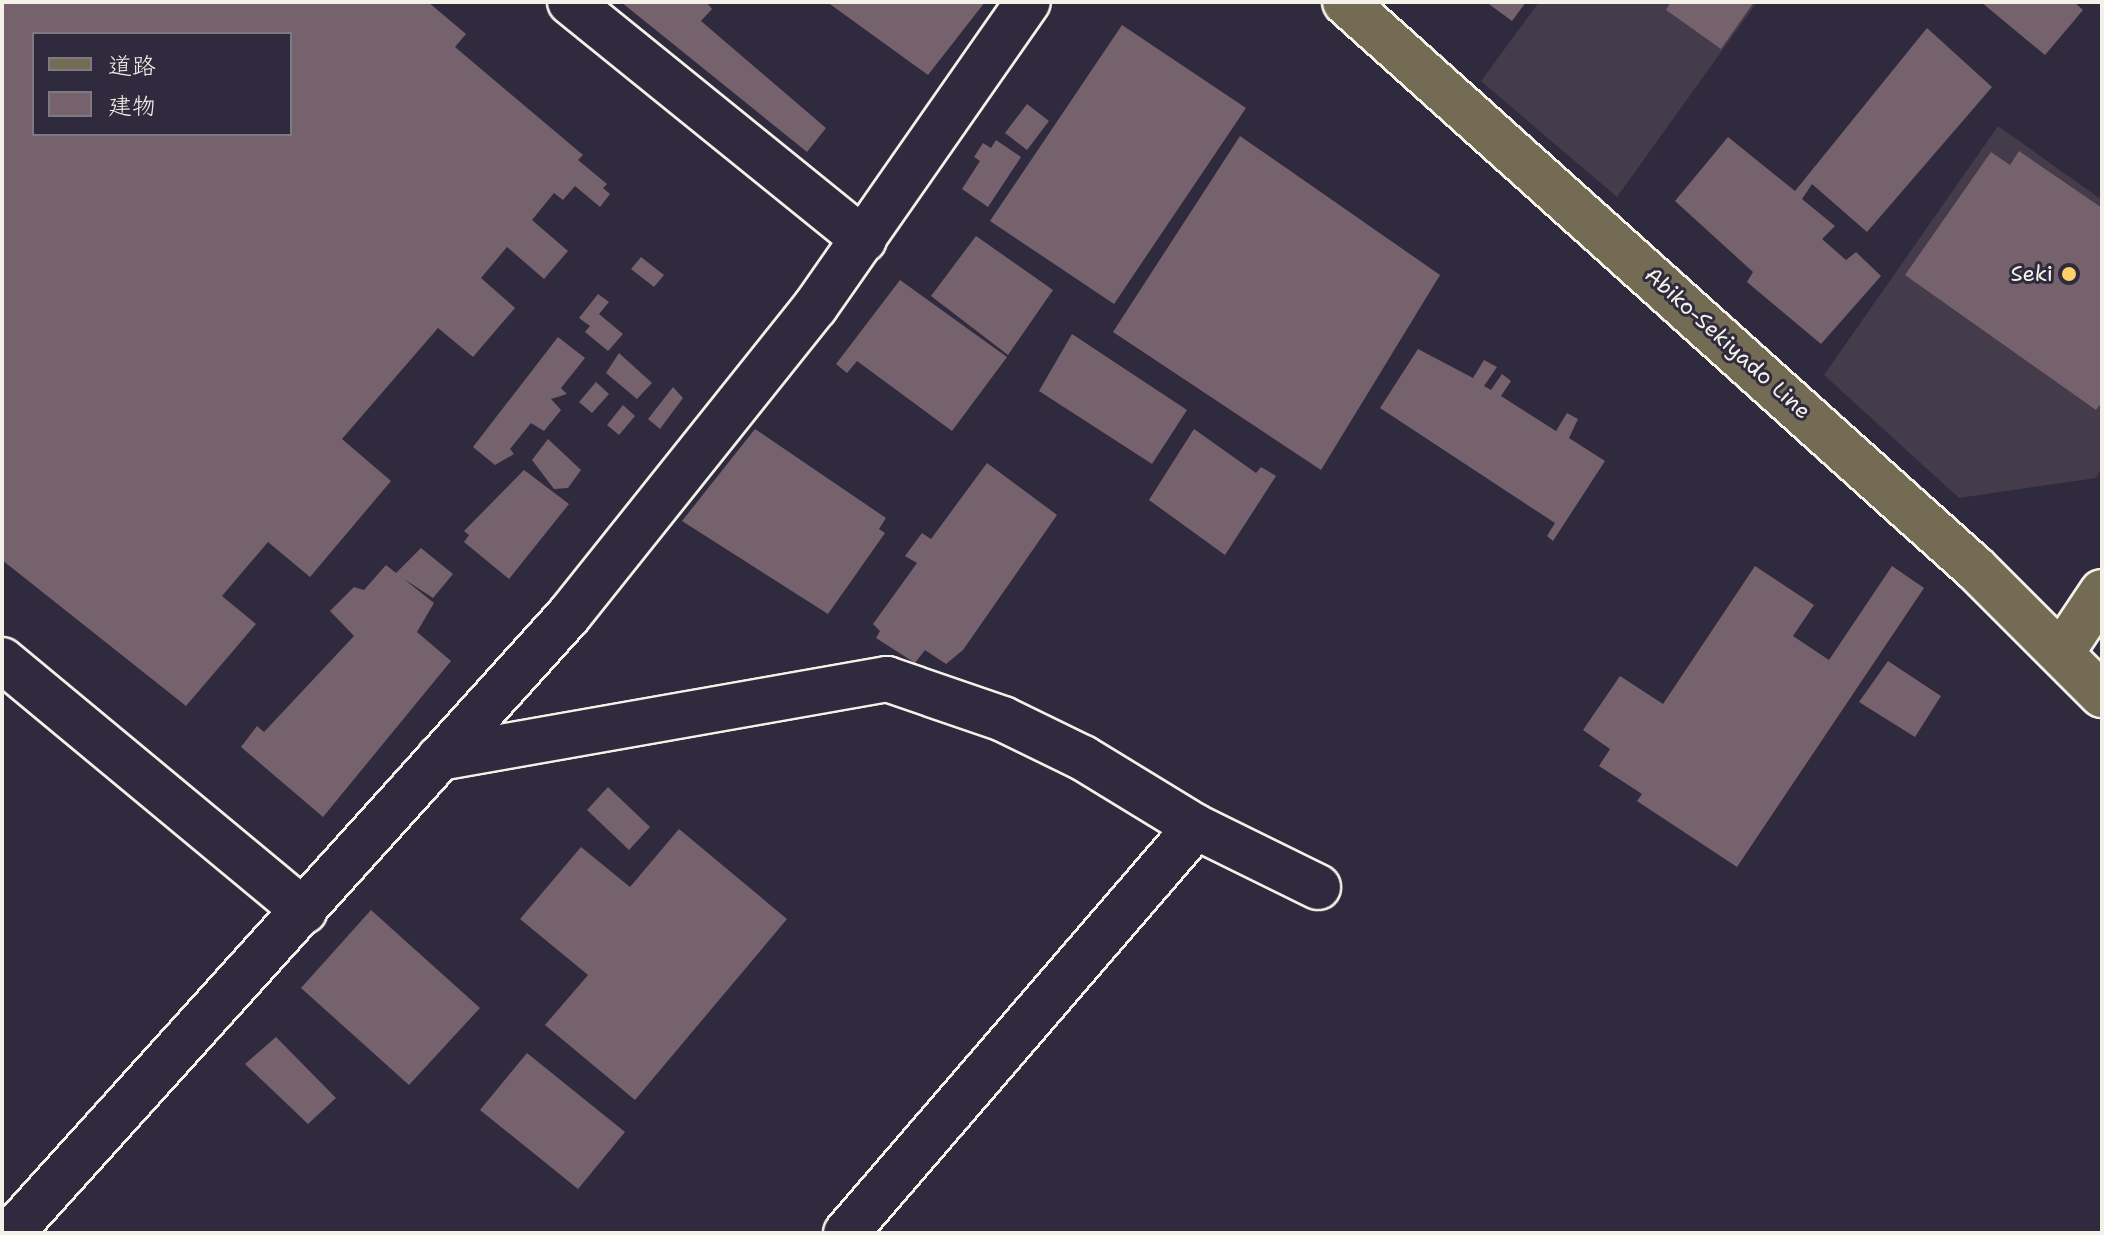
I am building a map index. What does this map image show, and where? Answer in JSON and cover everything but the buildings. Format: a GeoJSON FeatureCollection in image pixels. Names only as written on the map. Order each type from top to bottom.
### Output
{"type":"FeatureCollection","features":[{"type":"Feature","properties":{"kind":"main road","name":"Abiko-Sekiyado Line"},"geometry":{"type":"LineString","coordinates":[[1345,2],[1621,246],[2062,652],[2102,695]]}},
{"type":"Feature","properties":{"kind":"main road"},"geometry":{"type":"LineString","coordinates":[[2062,652],[2102,592]]}},
{"type":"Feature","properties":{"kind":"street"},"geometry":{"type":"LineString","coordinates":[[570,2],[864,240]]}},
{"type":"Feature","properties":{"kind":"street"},"geometry":{"type":"LineString","coordinates":[[11,1233],[579,603],[720,431],[864,240],[1028,2]]}},
{"type":"Feature","properties":{"kind":"street"},"geometry":{"type":"LineString","coordinates":[[2,660],[304,911]]}},
{"type":"Feature","properties":{"kind":"street"},"geometry":{"type":"LineString","coordinates":[[439,758],[887,679],[1003,719],[1083,758],[1196,827],[1318,887]]}},
{"type":"Feature","properties":{"kind":"street"},"geometry":{"type":"LineString","coordinates":[[846,1233],[1196,827]]}},
{"type":"Feature","properties":{"kind":"shaded area"},"geometry":{"type":"Polygon","coordinates":[[[1539,2],[1757,2],[1617,197],[1481,81],[1539,2]]]}},
{"type":"Feature","properties":{"kind":"shaded area"},"geometry":{"type":"Polygon","coordinates":[[[1998,126],[2102,200],[2102,467],[2096,478],[1959,498],[1824,375],[1998,126]]]}},
{"type":"Feature","properties":{"kind":"place","name":"Seki"},"geometry":{"type":"Point","coordinates":[2069,274]}}]}
